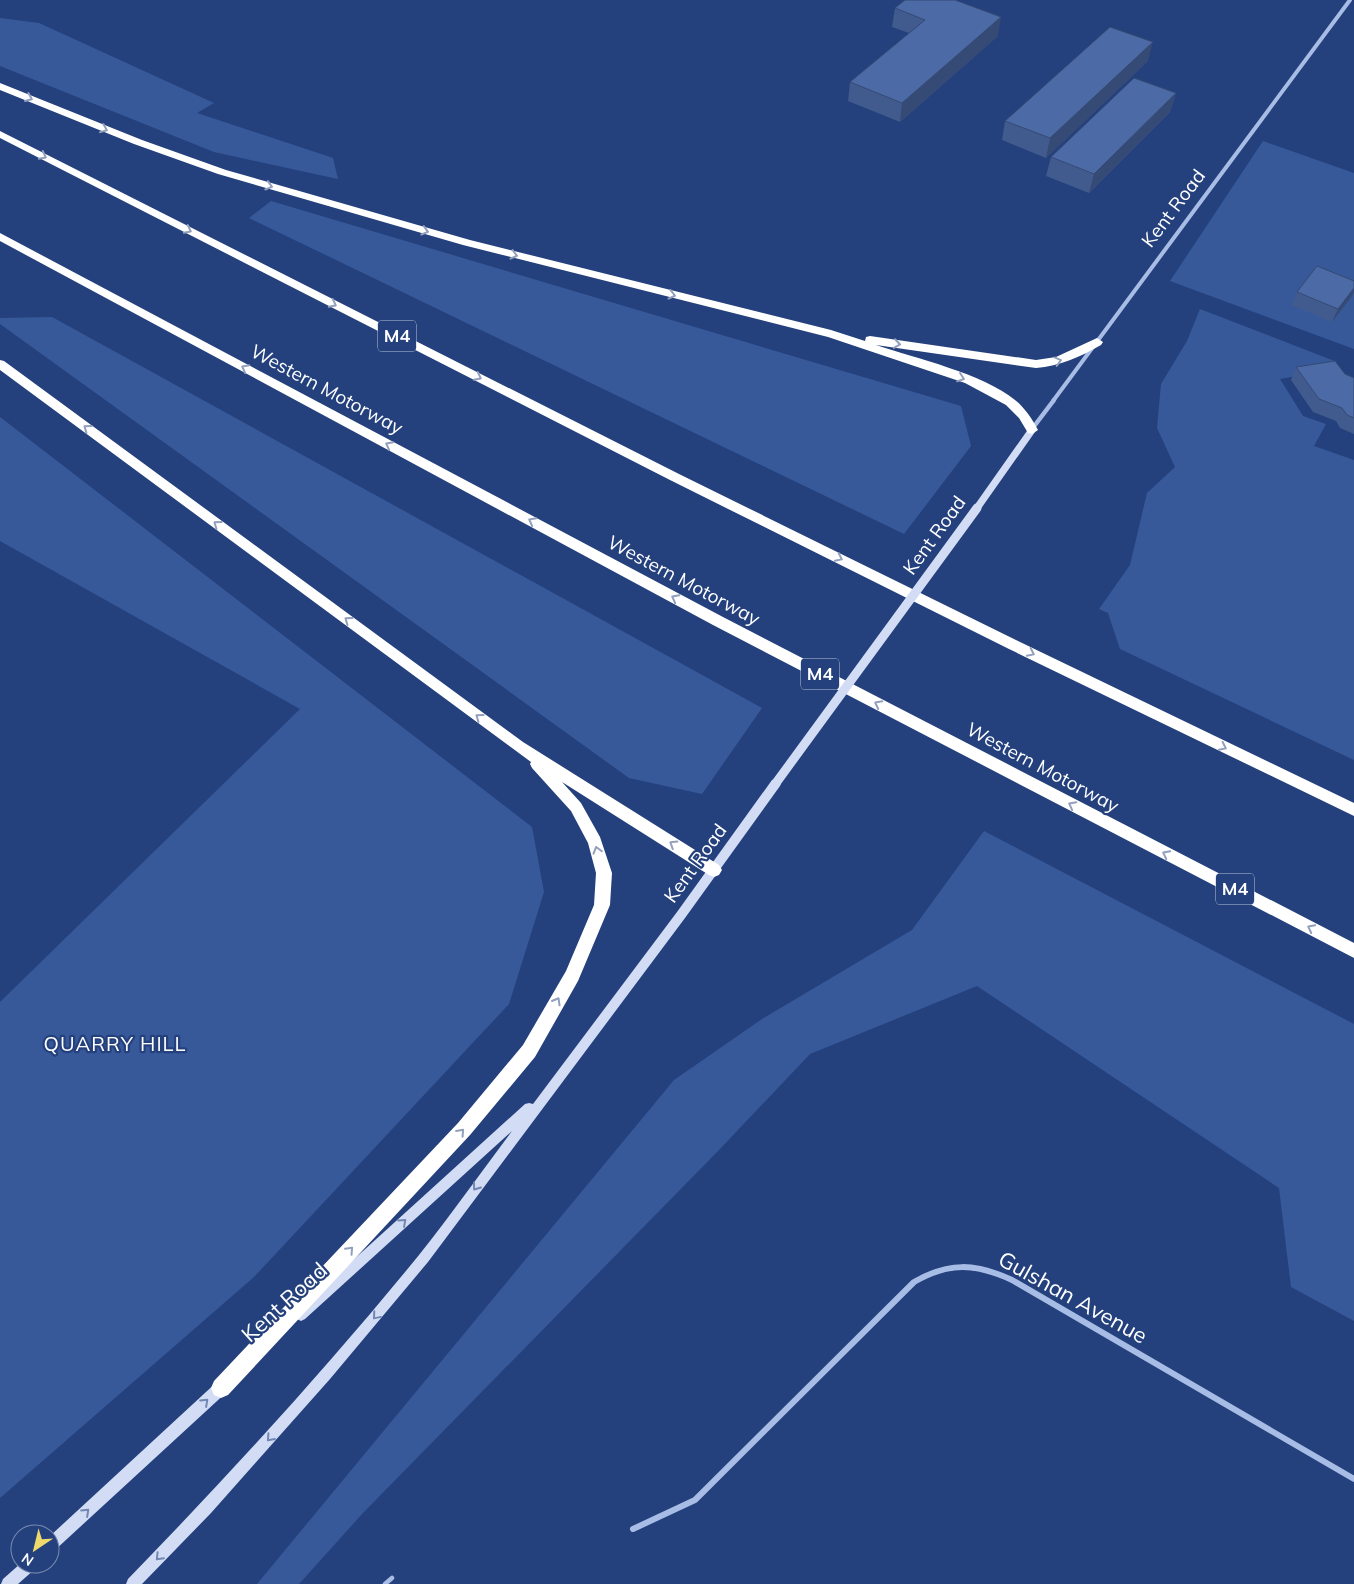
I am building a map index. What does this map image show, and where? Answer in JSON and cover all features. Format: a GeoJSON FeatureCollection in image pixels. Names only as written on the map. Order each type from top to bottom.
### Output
{"type":"FeatureCollection","features":[{"type":"Feature","properties":{"kind":"highway"},"geometry":{"type":"LineString","coordinates":[[0,86],[138,142],[250,180],[467,243],[832,334],[969,380],[1010,402],[1023,415],[1032,430]]}},
{"type":"Feature","properties":{"kind":"highway","name":"M4"},"geometry":{"type":"LineString","coordinates":[[0,134],[604,441],[1179,726],[1354,810]]}},
{"type":"Feature","properties":{"kind":"highway","name":"Western Motorway"},"geometry":{"type":"LineString","coordinates":[[0,236],[718,621],[1354,951]]}},
{"type":"Feature","properties":{"kind":"highway"},"geometry":{"type":"LineString","coordinates":[[832,334],[1036,364],[1054,363],[1097,342]]}},
{"type":"Feature","properties":{"kind":"highway"},"geometry":{"type":"LineString","coordinates":[[0,364],[518,746],[714,870]]}},
{"type":"Feature","properties":{"kind":"highway"},"geometry":{"type":"LineString","coordinates":[[221,1388],[464,1129],[529,1051],[572,976],[602,905],[604,873],[595,842],[576,807],[518,746]]}},
{"type":"Feature","properties":{"kind":"main road","name":"Kent Road"},"geometry":{"type":"LineString","coordinates":[[133,1584],[206,1508],[326,1375],[424,1258],[714,870],[1032,430]]}},
{"type":"Feature","properties":{"kind":"main road","name":"Kent Road"},"geometry":{"type":"LineString","coordinates":[[60,1536],[547,1092]]}},
{"type":"Feature","properties":{"kind":"main road"},"geometry":{"type":"LineString","coordinates":[[8,1584],[19,1574]]}},
{"type":"Feature","properties":{"kind":"street","name":"Kent Road"},"geometry":{"type":"LineString","coordinates":[[1032,430],[1350,0]]}},
{"type":"Feature","properties":{"kind":"street","name":"Gulshan Avenue"},"geometry":{"type":"LineString","coordinates":[[633,1529],[695,1500],[914,1282],[925,1275],[941,1269],[966,1266],[982,1267],[1012,1280],[1354,1479]]}},
{"type":"Feature","properties":{"kind":"lane"},"geometry":{"type":"LineString","coordinates":[[385,1584],[392,1578]]}},
{"type":"Feature","properties":{"kind":"shaded area"},"geometry":{"type":"Polygon","coordinates":[[[0,18],[39,23],[214,103],[197,113],[333,158],[338,179],[214,152],[0,66],[0,18]]]}},
{"type":"Feature","properties":{"kind":"shaded area"},"geometry":{"type":"Polygon","coordinates":[[[1263,141],[1354,173],[1354,349],[1170,281],[1263,141]]]}},
{"type":"Feature","properties":{"kind":"shaded area"},"geometry":{"type":"Polygon","coordinates":[[[271,201],[961,406],[971,446],[904,534],[249,218],[271,201]]]}},
{"type":"Feature","properties":{"kind":"shaded area"},"geometry":{"type":"Polygon","coordinates":[[[1200,309],[1337,362],[1331,370],[1280,379],[1303,416],[1326,424],[1314,446],[1354,460],[1354,760],[1120,649],[1108,613],[1099,609],[1130,565],[1147,493],[1175,467],[1157,428],[1161,384],[1187,341],[1200,309]]]}},
{"type":"Feature","properties":{"kind":"shaded area"},"geometry":{"type":"Polygon","coordinates":[[[52,317],[762,708],[702,794],[629,778],[0,324],[0,318],[52,317]]]}},
{"type":"Feature","properties":{"kind":"shaded area"},"geometry":{"type":"Polygon","coordinates":[[[0,417],[532,827],[544,892],[509,1004],[254,1277],[0,1498],[0,1002],[300,709],[0,541],[0,417]]]}},
{"type":"Feature","properties":{"kind":"shaded area"},"geometry":{"type":"Polygon","coordinates":[[[984,831],[1354,1024],[1354,1321],[1291,1287],[1279,1188],[977,986],[810,1054],[719,1150],[362,1514],[299,1584],[257,1584],[674,1080],[762,1019],[912,930],[984,831]]]}},
{"type":"Feature","properties":{"kind":"building"},"geometry":{"type":"Polygon","coordinates":[[[905,0],[955,0],[1001,17],[902,103],[850,82],[925,20],[895,8],[905,0]]]}},
{"type":"Feature","properties":{"kind":"building"},"geometry":{"type":"Polygon","coordinates":[[[1110,27],[1153,42],[1050,138],[1005,121],[1110,27]]]}},
{"type":"Feature","properties":{"kind":"building"},"geometry":{"type":"Polygon","coordinates":[[[1134,78],[1176,93],[1094,174],[1051,157],[1134,78]]]}},
{"type":"Feature","properties":{"kind":"building"},"geometry":{"type":"Polygon","coordinates":[[[1317,266],[1354,281],[1354,288],[1338,309],[1297,292],[1317,266]]]}},
{"type":"Feature","properties":{"kind":"building"},"geometry":{"type":"Polygon","coordinates":[[[1335,361],[1345,374],[1354,378],[1354,418],[1347,415],[1342,408],[1319,399],[1296,367],[1335,361]]]}},
{"type":"Feature","properties":{"kind":"district","name":"QUARRY HILL"},"geometry":{"type":"Point","coordinates":[115,1044]}}]}
